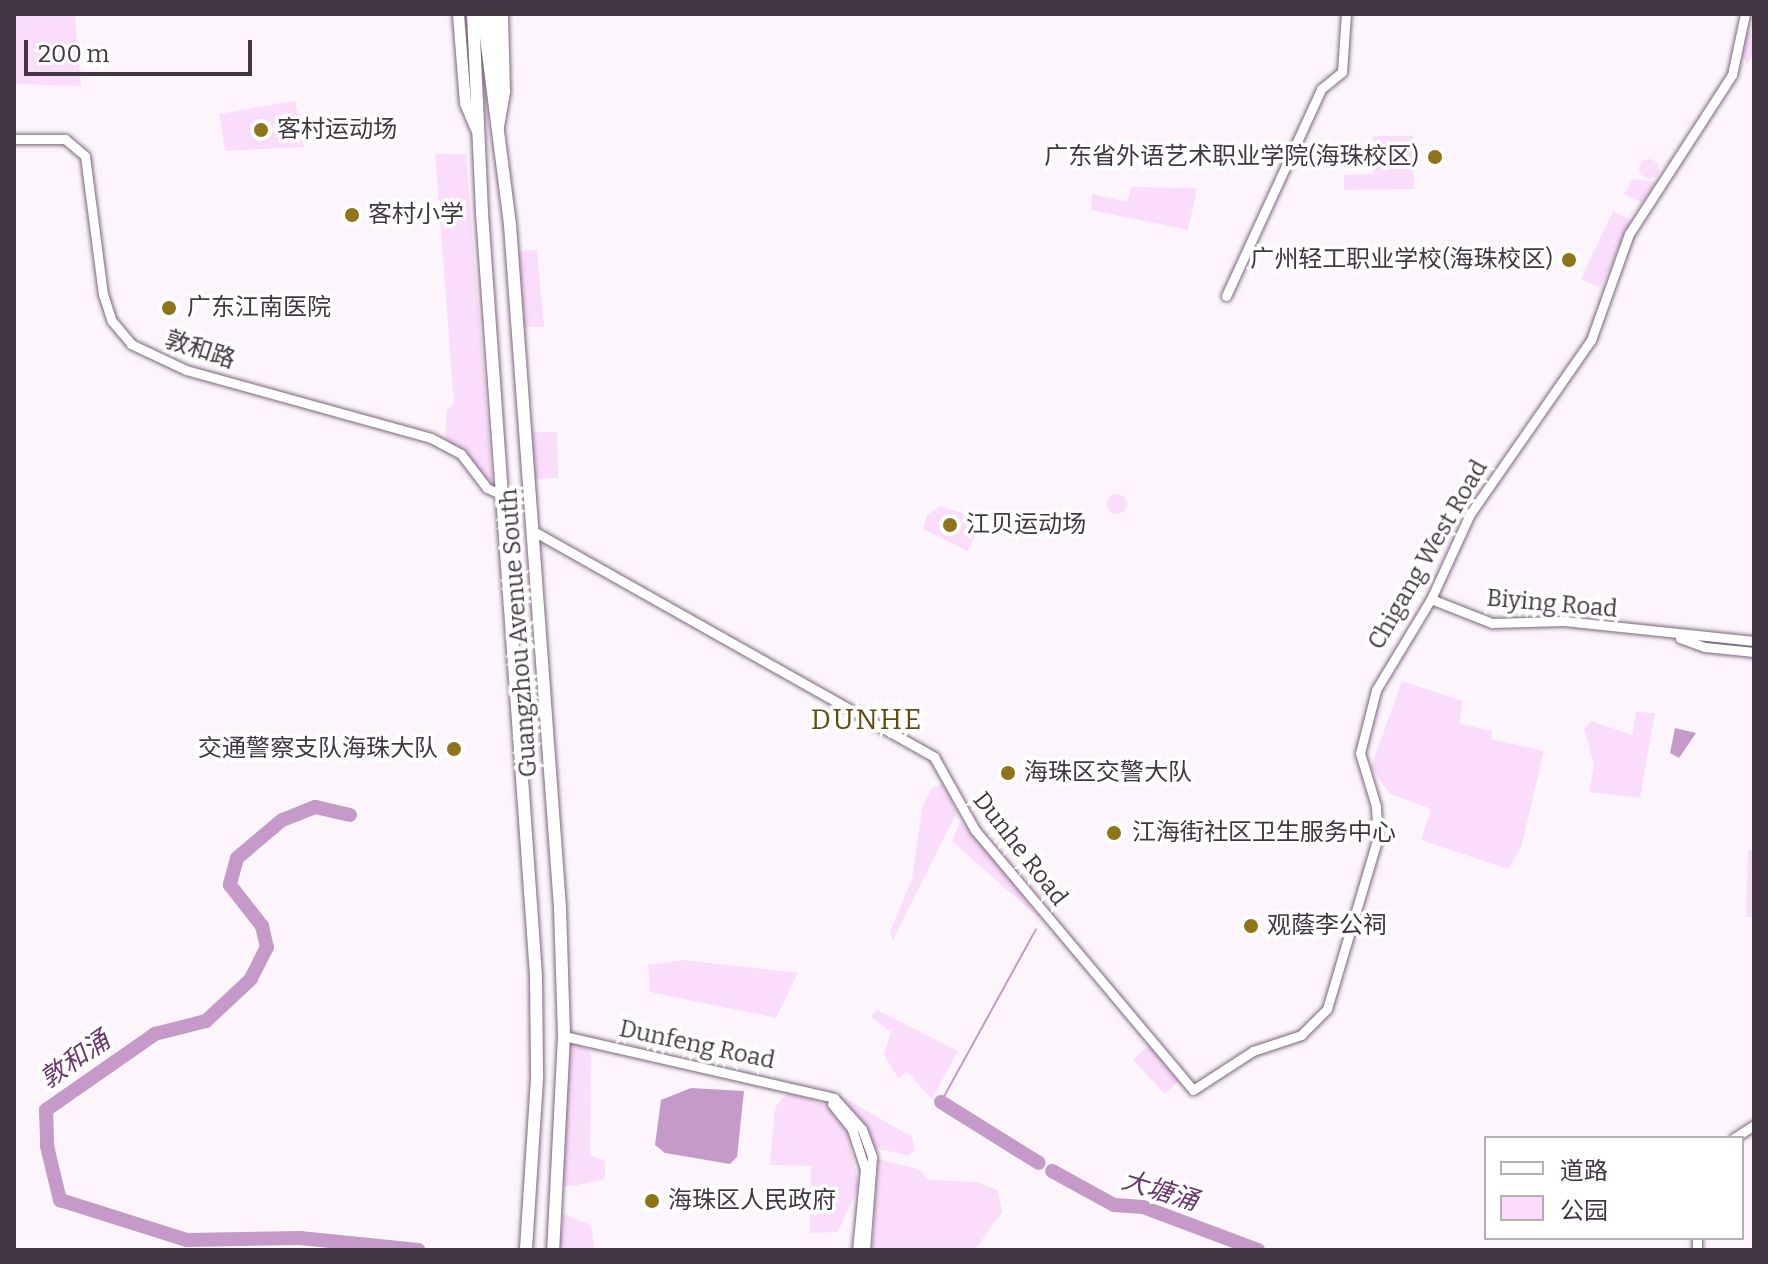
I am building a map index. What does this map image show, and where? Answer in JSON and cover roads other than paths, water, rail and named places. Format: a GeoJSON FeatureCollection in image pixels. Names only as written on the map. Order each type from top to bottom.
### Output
{"type":"FeatureCollection","features":[{"type":"Feature","properties":{"kind":"highway"},"geometry":{"type":"LineString","coordinates":[[465,14],[477,131]]}},
{"type":"Feature","properties":{"kind":"highway","name":"Guangzhou Avenue South"},"geometry":{"type":"LineString","coordinates":[[473,14],[477,131],[505,496],[537,1006],[526,1250]]}},
{"type":"Feature","properties":{"kind":"highway","name":"Guangzhou Avenue South"},"geometry":{"type":"LineString","coordinates":[[483,14],[509,214],[535,532],[564,1036],[553,1250]]}},
{"type":"Feature","properties":{"kind":"highway"},"geometry":{"type":"LineString","coordinates":[[493,14],[497,131]]}},
{"type":"Feature","properties":{"kind":"main road"},"geometry":{"type":"LineString","coordinates":[[458,14],[465,103],[477,131]]}},
{"type":"Feature","properties":{"kind":"main road"},"geometry":{"type":"LineString","coordinates":[[497,131],[504,91],[502,14]]}},
{"type":"Feature","properties":{"kind":"street"},"geometry":{"type":"LineString","coordinates":[[1226,296],[1321,89],[1342,72],[1346,14]]}},
{"type":"Feature","properties":{"kind":"street","name":"Chigang West Road"},"geometry":{"type":"LineString","coordinates":[[1193,1090],[1253,1051],[1307,1031],[1334,994],[1378,837],[1376,806],[1360,753],[1363,731],[1390,660],[1431,599],[1470,514],[1591,340],[1629,234],[1732,75],[1745,14]]}},
{"type":"Feature","properties":{"kind":"street","name":"敦和路"},"geometry":{"type":"LineString","coordinates":[[14,139],[65,139],[85,156],[103,294],[112,321],[131,344],[186,370],[431,438],[461,454],[487,488],[505,496]]}},
{"type":"Feature","properties":{"kind":"street","name":"Dunhe Road"},"geometry":{"type":"LineString","coordinates":[[535,532],[934,757],[975,830],[1193,1090]]}},
{"type":"Feature","properties":{"kind":"street","name":"Biying Road"},"geometry":{"type":"LineString","coordinates":[[1431,599],[1492,623],[1564,621],[1673,635],[1754,641]]}},
{"type":"Feature","properties":{"kind":"street","name":"Biying Road"},"geometry":{"type":"LineString","coordinates":[[1673,635],[1705,647],[1754,652]]}},
{"type":"Feature","properties":{"kind":"street","name":"Dunfeng Road"},"geometry":{"type":"LineString","coordinates":[[564,1036],[821,1093],[851,1114],[870,1149],[874,1179],[865,1250]]}},
{"type":"Feature","properties":{"kind":"street"},"geometry":{"type":"LineString","coordinates":[[821,1093],[852,1129],[863,1156],[857,1250]]}},
{"type":"Feature","properties":{"kind":"street"},"geometry":{"type":"LineString","coordinates":[[1737,1136],[1754,1125]]}},
{"type":"Feature","properties":{"kind":"waterway","name":"敦和涌"},"geometry":{"type":"LineString","coordinates":[[350,815],[315,807],[282,820],[237,858],[230,885],[262,926],[267,947],[251,979],[206,1021],[155,1034],[46,1110],[47,1146],[60,1200],[187,1240],[300,1238],[418,1250]]}},
{"type":"Feature","properties":{"kind":"waterway"},"geometry":{"type":"LineString","coordinates":[[941,1102],[1036,929]]}},
{"type":"Feature","properties":{"kind":"waterway","name":"大塘涌"},"geometry":{"type":"LineString","coordinates":[[941,1102],[1039,1163]]}},
{"type":"Feature","properties":{"kind":"waterway","name":"大塘涌"},"geometry":{"type":"LineString","coordinates":[[1052,1171],[1114,1205],[1143,1207],[1258,1250]]}},
{"type":"Feature","properties":{"kind":"place","name":"客村运动场"},"geometry":{"type":"Point","coordinates":[261,130]}},
{"type":"Feature","properties":{"kind":"place","name":"广东省外语艺术职业学院(海珠校区)"},"geometry":{"type":"Point","coordinates":[1435,157]}},
{"type":"Feature","properties":{"kind":"place","name":"客村小学"},"geometry":{"type":"Point","coordinates":[352,215]}},
{"type":"Feature","properties":{"kind":"place","name":"广州轻工职业学校(海珠校区)"},"geometry":{"type":"Point","coordinates":[1569,260]}},
{"type":"Feature","properties":{"kind":"place","name":"广东江南医院"},"geometry":{"type":"Point","coordinates":[169,308]}},
{"type":"Feature","properties":{"kind":"place","name":"江贝运动场"},"geometry":{"type":"Point","coordinates":[950,525]}},
{"type":"Feature","properties":{"kind":"place","name":"交通警察支队海珠大队"},"geometry":{"type":"Point","coordinates":[454,749]}},
{"type":"Feature","properties":{"kind":"place","name":"海珠区交警大队"},"geometry":{"type":"Point","coordinates":[1008,773]}},
{"type":"Feature","properties":{"kind":"place","name":"江海街社区卫生服务中心"},"geometry":{"type":"Point","coordinates":[1114,833]}},
{"type":"Feature","properties":{"kind":"place","name":"观蔭李公祠"},"geometry":{"type":"Point","coordinates":[1251,926]}},
{"type":"Feature","properties":{"kind":"place","name":"海珠区人民政府"},"geometry":{"type":"Point","coordinates":[652,1201]}},
{"type":"Feature","properties":{"kind":"district","name":"DUNHE"},"geometry":{"type":"Point","coordinates":[867,720]}}]}
